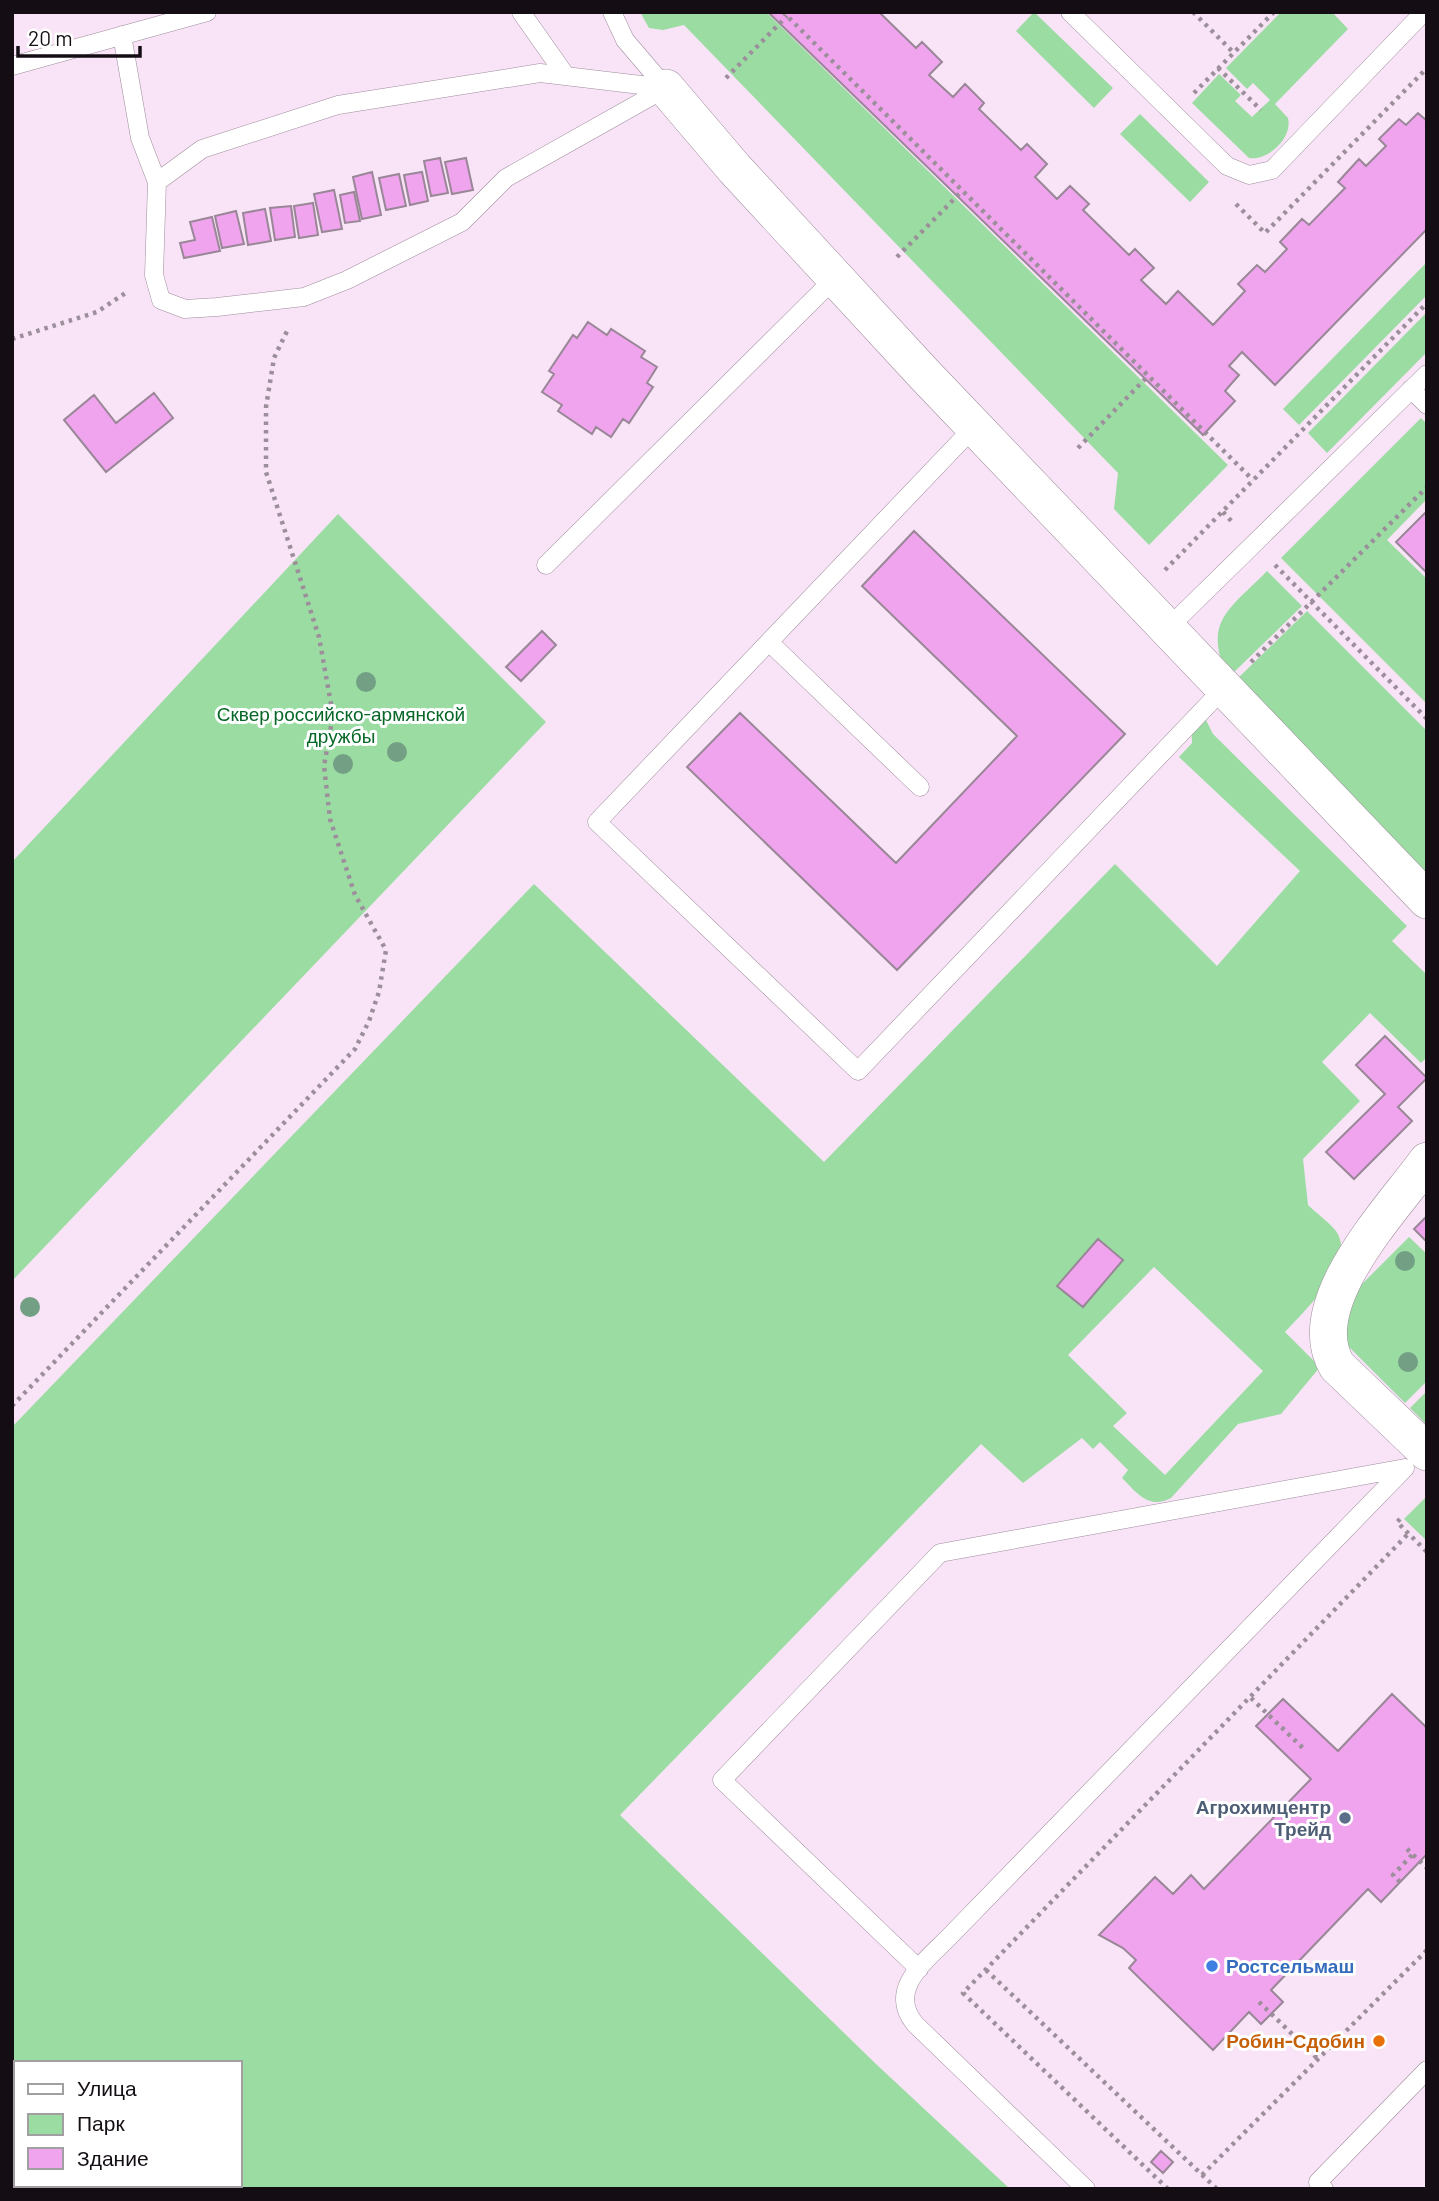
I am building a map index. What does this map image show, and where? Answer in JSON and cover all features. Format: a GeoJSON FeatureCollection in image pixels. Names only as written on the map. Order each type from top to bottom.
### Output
{"type":"FeatureCollection","features":[{"type":"Feature","properties":{"kind":"street"},"geometry":{"type":"LineString","coordinates":[[666,88],[734,168],[974,427],[1427,900]]}},
{"type":"Feature","properties":{"kind":"street"},"geometry":{"type":"LineString","coordinates":[[1427,1161],[1351,1265],[1334,1297],[1326,1335],[1328,1351],[1337,1366],[1427,1452]]}},
{"type":"Feature","properties":{"kind":"lane"},"geometry":{"type":"LineString","coordinates":[[12,66],[207,12]]}},
{"type":"Feature","properties":{"kind":"lane"},"geometry":{"type":"LineString","coordinates":[[521,12],[566,76]]}},
{"type":"Feature","properties":{"kind":"lane"},"geometry":{"type":"LineString","coordinates":[[612,12],[625,40],[666,88]]}},
{"type":"Feature","properties":{"kind":"lane"},"geometry":{"type":"LineString","coordinates":[[1070,12],[1234,171],[1249,175],[1272,170],[1424,12]]}},
{"type":"Feature","properties":{"kind":"lane"},"geometry":{"type":"LineString","coordinates":[[122,34],[140,138],[157,183],[154,275],[161,300],[185,309],[304,297],[347,280],[462,222],[506,178],[666,88]]}},
{"type":"Feature","properties":{"kind":"lane"},"geometry":{"type":"LineString","coordinates":[[157,183],[202,149],[338,105],[540,73],[666,88]]}},
{"type":"Feature","properties":{"kind":"lane"},"geometry":{"type":"LineString","coordinates":[[545,565],[835,278]]}},
{"type":"Feature","properties":{"kind":"lane"},"geometry":{"type":"LineString","coordinates":[[1167,629],[1427,374]]}},
{"type":"Feature","properties":{"kind":"lane"},"geometry":{"type":"LineString","coordinates":[[1411,389],[1427,405]]}},
{"type":"Feature","properties":{"kind":"lane"},"geometry":{"type":"LineString","coordinates":[[974,427],[597,822],[858,1070],[1223,689]]}},
{"type":"Feature","properties":{"kind":"lane"},"geometry":{"type":"LineString","coordinates":[[769,642],[920,787]]}},
{"type":"Feature","properties":{"kind":"lane"},"geometry":{"type":"LineString","coordinates":[[919,1969],[723,1780],[940,1553],[1405,1468],[906,1985],[904,1996],[909,2017],[1086,2189]]}},
{"type":"Feature","properties":{"kind":"lane"},"geometry":{"type":"LineString","coordinates":[[1324,2189],[1318,2182],[1427,2070]]}},
{"type":"Feature","properties":{"kind":"path"},"geometry":{"type":"LineString","coordinates":[[1193,12],[1234,53]]}},
{"type":"Feature","properties":{"kind":"path"},"geometry":{"type":"LineString","coordinates":[[1173,114],[1274,12]]}},
{"type":"Feature","properties":{"kind":"path"},"geometry":{"type":"LineString","coordinates":[[726,78],[785,14],[1253,480]]}},
{"type":"Feature","properties":{"kind":"path"},"geometry":{"type":"LineString","coordinates":[[1218,68],[1261,110]]}},
{"type":"Feature","properties":{"kind":"path"},"geometry":{"type":"LineString","coordinates":[[897,257],[962,191]]}},
{"type":"Feature","properties":{"kind":"path"},"geometry":{"type":"LineString","coordinates":[[12,339],[97,312],[154,275]]}},
{"type":"Feature","properties":{"kind":"path"},"geometry":{"type":"LineString","coordinates":[[12,1406],[355,1049],[379,992],[386,950],[355,895],[330,819],[324,766],[333,715],[319,637],[266,472],[266,407],[274,358],[304,297]]}},
{"type":"Feature","properties":{"kind":"path"},"geometry":{"type":"LineString","coordinates":[[1138,598],[1427,303]]}},
{"type":"Feature","properties":{"kind":"path"},"geometry":{"type":"LineString","coordinates":[[1078,447],[1148,376]]}},
{"type":"Feature","properties":{"kind":"path"},"geometry":{"type":"LineString","coordinates":[[1223,689],[1427,487]]}},
{"type":"Feature","properties":{"kind":"path"},"geometry":{"type":"LineString","coordinates":[[1253,543],[1427,719]]}},
{"type":"Feature","properties":{"kind":"path"},"geometry":{"type":"LineString","coordinates":[[1397,1522],[1427,1552]]}},
{"type":"Feature","properties":{"kind":"path"},"geometry":{"type":"LineString","coordinates":[[1168,2189],[963,1993],[1408,1534]]}},
{"type":"Feature","properties":{"kind":"path"},"geometry":{"type":"LineString","coordinates":[[1251,1698],[1306,1751]]}},
{"type":"Feature","properties":{"kind":"path"},"geometry":{"type":"LineString","coordinates":[[1407,1849],[1427,1868]]}},
{"type":"Feature","properties":{"kind":"path"},"geometry":{"type":"LineString","coordinates":[[1399,1882],[1393,1875],[1412,1854]]}},
{"type":"Feature","properties":{"kind":"path"},"geometry":{"type":"LineString","coordinates":[[1202,2175],[1427,1950]]}},
{"type":"Feature","properties":{"kind":"path"},"geometry":{"type":"LineString","coordinates":[[1283,2095],[1427,1950]]}},
{"type":"Feature","properties":{"kind":"path"},"geometry":{"type":"LineString","coordinates":[[986,1970],[1217,2189]]}},
{"type":"Feature","properties":{"kind":"path"},"geometry":{"type":"LineString","coordinates":[[1259,2002],[1319,2060]]}},
{"type":"Feature","properties":{"kind":"green space"},"geometry":{"type":"Polygon","coordinates":[[[640,12],[766,12],[1228,465],[1149,545],[1114,509],[1118,473],[684,25],[663,30],[649,28],[640,12]]]}},
{"type":"Feature","properties":{"kind":"green space"},"geometry":{"type":"Polygon","coordinates":[[[1034,12],[1113,88],[1094,108],[1016,31],[1034,12]]]}},
{"type":"Feature","properties":{"kind":"green space"},"geometry":{"type":"Polygon","coordinates":[[[1281,12],[1332,12],[1348,29],[1275,104],[1288,118],[1289,126],[1283,140],[1264,156],[1249,158],[1192,103],[1219,74],[1241,95],[1235,101],[1252,117],[1270,100],[1253,83],[1247,89],[1226,68],[1281,12]]]}},
{"type":"Feature","properties":{"kind":"green space"},"geometry":{"type":"Polygon","coordinates":[[[1140,114],[1209,182],[1190,202],[1120,134],[1140,114]]]}},
{"type":"Feature","properties":{"kind":"green space"},"geometry":{"type":"Polygon","coordinates":[[[1427,262],[1427,295],[1299,425],[1283,409],[1427,262]]]}},
{"type":"Feature","properties":{"kind":"green space"},"geometry":{"type":"Polygon","coordinates":[[[1427,312],[1427,352],[1327,453],[1308,433],[1427,312]]]}},
{"type":"Feature","properties":{"kind":"green space"},"geometry":{"type":"Polygon","coordinates":[[[1421,418],[1427,424],[1427,499],[1387,540],[1427,579],[1427,704],[1281,558],[1421,418]]]}},
{"type":"Feature","properties":{"kind":"green space","name":"Сквер российско-армянской дружбы"},"geometry":{"type":"Polygon","coordinates":[[[338,514],[546,722],[12,1281],[12,862],[338,514]]]}},
{"type":"Feature","properties":{"kind":"green space"},"geometry":{"type":"Polygon","coordinates":[[[1267,571],[1302,606],[1228,678],[1218,643],[1219,629],[1231,607],[1267,571]]]}},
{"type":"Feature","properties":{"kind":"green space"},"geometry":{"type":"Polygon","coordinates":[[[1307,611],[1427,731],[1427,877],[1233,683],[1307,611]]]}},
{"type":"Feature","properties":{"kind":"green space"},"geometry":{"type":"Polygon","coordinates":[[[1205,718],[1213,734],[1407,926],[1392,941],[1427,975],[1427,1057],[1421,1063],[1370,1013],[1322,1062],[1360,1101],[1303,1159],[1308,1205],[1336,1231],[1341,1243],[1340,1257],[1326,1286],[1285,1332],[1320,1367],[1281,1414],[1238,1424],[1171,1498],[1163,1501],[1150,1501],[1133,1489],[1122,1478],[1128,1470],[1100,1442],[1093,1449],[1082,1438],[1023,1483],[981,1444],[620,1815],[876,2064],[1010,2189],[12,2189],[12,1427],[534,884],[824,1162],[1115,864],[1217,966],[1300,871],[1179,757],[1192,743],[1191,721],[1205,718]],[[1154,1267],[1068,1355],[1127,1413],[1113,1426],[1165,1475],[1263,1371],[1154,1267]]]}},
{"type":"Feature","properties":{"kind":"green space"},"geometry":{"type":"Polygon","coordinates":[[[1409,1237],[1427,1254],[1427,1381],[1405,1403],[1337,1335],[1350,1296],[1409,1237]]]}},
{"type":"Feature","properties":{"kind":"green space"},"geometry":{"type":"Polygon","coordinates":[[[1427,1391],[1427,1425],[1410,1408],[1427,1391]]]}},
{"type":"Feature","properties":{"kind":"green space"},"geometry":{"type":"Polygon","coordinates":[[[1427,1496],[1427,1541],[1404,1519],[1427,1496]]]}},
{"type":"Feature","properties":{"kind":"building"},"geometry":{"type":"Polygon","coordinates":[[[768,12],[879,12],[916,48],[922,42],[942,62],[929,75],[953,97],[965,84],[984,103],[979,109],[1021,150],[1027,144],[1047,164],[1035,177],[1057,199],[1070,186],[1089,204],[1083,210],[1129,255],[1135,249],[1154,268],[1141,280],[1166,304],[1178,291],[1213,325],[1245,291],[1238,284],[1257,265],[1265,272],[1287,249],[1280,242],[1302,219],[1309,225],[1345,188],[1338,182],[1359,159],[1366,166],[1386,146],[1379,139],[1399,119],[1406,125],[1418,113],[1427,121],[1427,229],[1275,385],[1242,352],[1229,366],[1239,375],[1225,391],[1235,401],[1203,435],[768,12]]]}},
{"type":"Feature","properties":{"kind":"building"},"geometry":{"type":"Polygon","coordinates":[[[440,158],[448,193],[431,196],[424,161],[440,158]]]}},
{"type":"Feature","properties":{"kind":"building"},"geometry":{"type":"Polygon","coordinates":[[[466,158],[473,190],[452,194],[445,162],[466,158]]]}},
{"type":"Feature","properties":{"kind":"building"},"geometry":{"type":"Polygon","coordinates":[[[372,172],[381,215],[362,219],[353,177],[372,172]]]}},
{"type":"Feature","properties":{"kind":"building"},"geometry":{"type":"Polygon","coordinates":[[[422,172],[428,201],[410,205],[404,175],[422,172]]]}},
{"type":"Feature","properties":{"kind":"building"},"geometry":{"type":"Polygon","coordinates":[[[399,174],[406,206],[386,210],[379,178],[399,174]]]}},
{"type":"Feature","properties":{"kind":"building"},"geometry":{"type":"Polygon","coordinates":[[[334,190],[342,229],[322,232],[314,194],[334,190]]]}},
{"type":"Feature","properties":{"kind":"building"},"geometry":{"type":"Polygon","coordinates":[[[354,192],[360,221],[345,223],[340,195],[354,192]]]}},
{"type":"Feature","properties":{"kind":"building"},"geometry":{"type":"Polygon","coordinates":[[[313,203],[318,235],[299,238],[294,206],[313,203]]]}},
{"type":"Feature","properties":{"kind":"building"},"geometry":{"type":"Polygon","coordinates":[[[291,206],[295,237],[275,240],[270,208],[291,206]]]}},
{"type":"Feature","properties":{"kind":"building"},"geometry":{"type":"Polygon","coordinates":[[[265,209],[271,241],[248,245],[243,213],[265,209]]]}},
{"type":"Feature","properties":{"kind":"building"},"geometry":{"type":"Polygon","coordinates":[[[236,211],[244,244],[222,248],[215,216],[236,211]]]}},
{"type":"Feature","properties":{"kind":"building"},"geometry":{"type":"Polygon","coordinates":[[[212,217],[220,251],[184,258],[180,243],[195,240],[190,222],[212,217]]]}},
{"type":"Feature","properties":{"kind":"building"},"geometry":{"type":"Polygon","coordinates":[[[588,322],[607,335],[611,329],[645,351],[641,357],[657,367],[647,383],[653,387],[629,423],[623,419],[611,437],[596,427],[592,434],[558,411],[562,405],[542,392],[554,374],[549,371],[573,335],[577,338],[588,322]]]}},
{"type":"Feature","properties":{"kind":"building"},"geometry":{"type":"Polygon","coordinates":[[[154,393],[173,418],[106,472],[64,420],[94,395],[116,423],[154,393]]]}},
{"type":"Feature","properties":{"kind":"building"},"geometry":{"type":"Polygon","coordinates":[[[1427,511],[1427,573],[1396,542],[1427,511]]]}},
{"type":"Feature","properties":{"kind":"building"},"geometry":{"type":"Polygon","coordinates":[[[914,531],[1125,734],[897,970],[687,767],[740,713],[896,863],[1017,736],[862,586],[914,531]]]}},
{"type":"Feature","properties":{"kind":"building"},"geometry":{"type":"Polygon","coordinates":[[[542,631],[556,645],[521,681],[506,667],[542,631]]]}},
{"type":"Feature","properties":{"kind":"building"},"geometry":{"type":"Polygon","coordinates":[[[1385,1036],[1427,1078],[1398,1107],[1412,1121],[1354,1179],[1326,1152],[1385,1094],[1356,1065],[1385,1036]]]}},
{"type":"Feature","properties":{"kind":"building"},"geometry":{"type":"Polygon","coordinates":[[[1427,1216],[1427,1242],[1414,1229],[1427,1216]]]}},
{"type":"Feature","properties":{"kind":"building"},"geometry":{"type":"Polygon","coordinates":[[[1098,1239],[1123,1260],[1083,1307],[1057,1286],[1098,1239]]]}},
{"type":"Feature","properties":{"kind":"building"},"geometry":{"type":"Polygon","coordinates":[[[1392,1694],[1427,1728],[1427,1854],[1381,1902],[1368,1889],[1271,1990],[1283,2002],[1261,2024],[1249,2012],[1213,2050],[1129,1968],[1136,1960],[1123,1948],[1099,1935],[1155,1877],[1173,1894],[1191,1875],[1204,1889],[1311,1779],[1256,1726],[1283,1699],[1338,1751],[1392,1694]]]}},
{"type":"Feature","properties":{"kind":"building"},"geometry":{"type":"Polygon","coordinates":[[[1161,2151],[1173,2162],[1163,2173],[1151,2162],[1161,2151]]]}},
{"type":"Feature","properties":{"kind":"place","name":"Агрохимцентр Трейд"},"geometry":{"type":"Point","coordinates":[1345,1818]}},
{"type":"Feature","properties":{"kind":"place","name":"Ростсельмаш"},"geometry":{"type":"Point","coordinates":[1212,1966]}},
{"type":"Feature","properties":{"kind":"place","name":"Робин-Сдобин"},"geometry":{"type":"Point","coordinates":[1379,2041]}}]}
